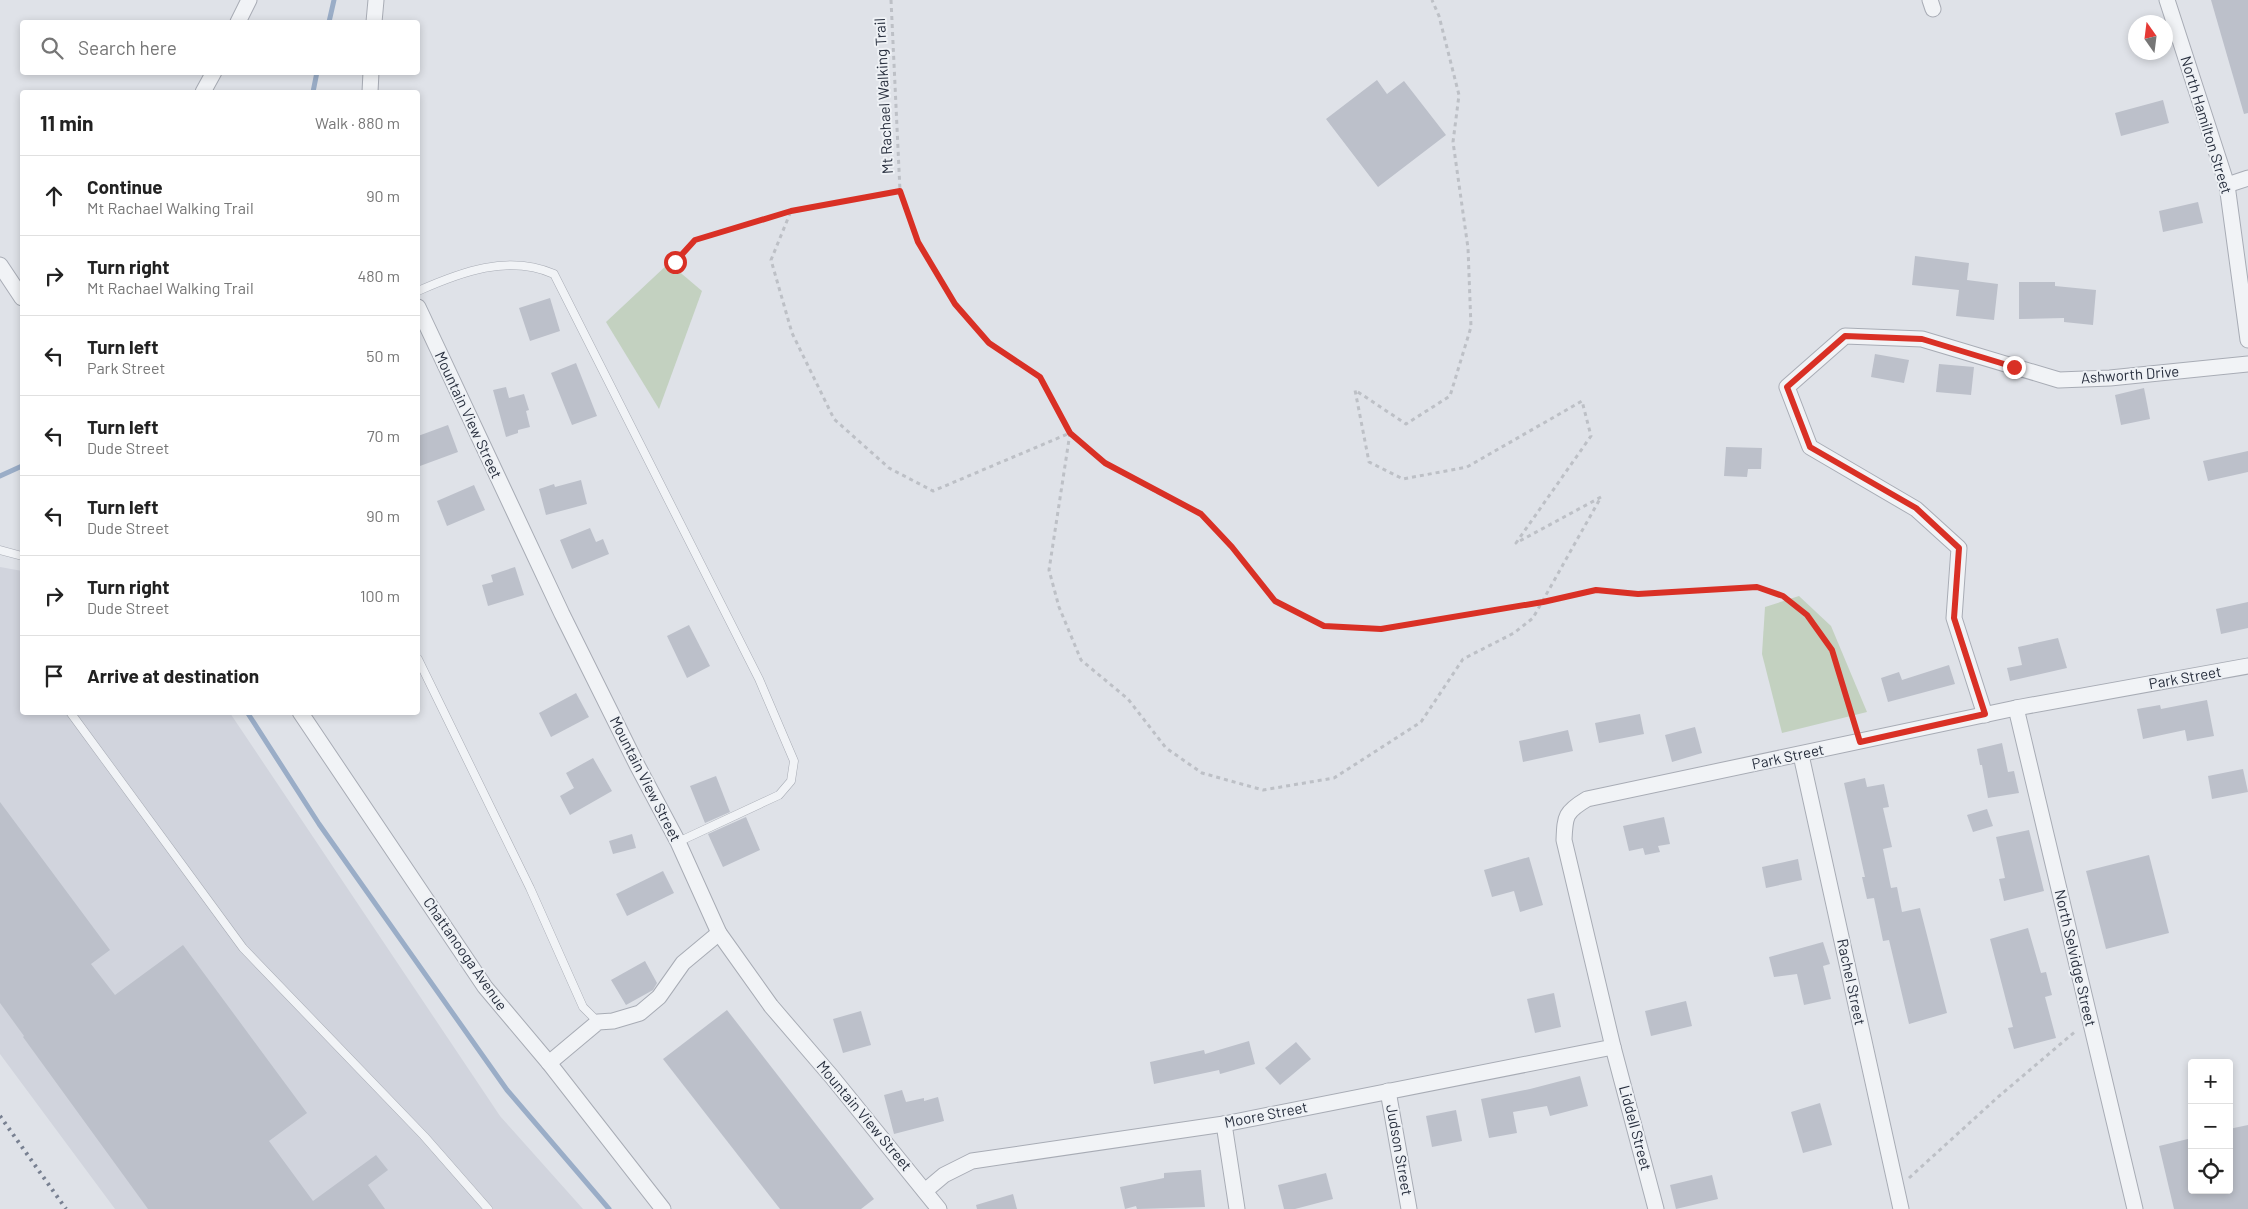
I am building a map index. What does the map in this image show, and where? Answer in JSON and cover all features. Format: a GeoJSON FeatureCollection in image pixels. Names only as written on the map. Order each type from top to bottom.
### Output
{"type":"FeatureCollection","features":[{"type":"Feature","properties":{"kind":"street"},"geometry":{"type":"LineString","coordinates":[[239,20],[249,0]]}},
{"type":"Feature","properties":{"kind":"street"},"geometry":{"type":"LineString","coordinates":[[374,20],[376,0]]}},
{"type":"Feature","properties":{"kind":"street","name":"North Hamilton Street"},"geometry":{"type":"LineString","coordinates":[[2167,0],[2227,185],[2248,340]]}},
{"type":"Feature","properties":{"kind":"street"},"geometry":{"type":"LineString","coordinates":[[204,90],[212,75]]}},
{"type":"Feature","properties":{"kind":"street"},"geometry":{"type":"LineString","coordinates":[[370,90],[371,75]]}},
{"type":"Feature","properties":{"kind":"street"},"geometry":{"type":"LineString","coordinates":[[2227,185],[2248,178]]}},
{"type":"Feature","properties":{"kind":"street"},"geometry":{"type":"LineString","coordinates":[[0,265],[20,295]]}},
{"type":"Feature","properties":{"kind":"street","name":"Mountain View Street"},"geometry":{"type":"LineString","coordinates":[[420,311],[562,614],[636,765],[678,842],[719,933],[771,1006],[832,1077],[939,1209]]}},
{"type":"Feature","properties":{"kind":"street","name":"Ashworth Drive"},"geometry":{"type":"LineString","coordinates":[[1985,714],[1954,618],[1959,548],[1916,508],[1810,447],[1787,387],[1845,336],[1922,339],[2059,380],[2110,378],[2248,364]]}},
{"type":"Feature","properties":{"kind":"street","name":"Park Street"},"geometry":{"type":"LineString","coordinates":[[1613,1048],[1564,840],[1564,819],[1574,806],[1586,799],[1801,755],[1985,714],[2248,666]]}},
{"type":"Feature","properties":{"kind":"street","name":"North Selvidge Street"},"geometry":{"type":"LineString","coordinates":[[2016,708],[2135,1209]]}},
{"type":"Feature","properties":{"kind":"street","name":"Chattanooga Avenue"},"geometry":{"type":"LineString","coordinates":[[302,715],[485,987],[549,1063],[663,1209]]}},
{"type":"Feature","properties":{"kind":"street","name":"Rachel Street"},"geometry":{"type":"LineString","coordinates":[[1801,755],[1901,1209]]}},
{"type":"Feature","properties":{"kind":"street"},"geometry":{"type":"LineString","coordinates":[[549,1063],[598,1022],[613,1021],[640,1013],[659,997],[683,963],[719,933]]}},
{"type":"Feature","properties":{"kind":"street","name":"Moore Street"},"geometry":{"type":"LineString","coordinates":[[925,1191],[944,1175],[972,1161],[1224,1124],[1613,1048]]}},
{"type":"Feature","properties":{"kind":"street","name":"Liddell Street"},"geometry":{"type":"LineString","coordinates":[[1613,1048],[1656,1209]]}},
{"type":"Feature","properties":{"kind":"street","name":"Judson Street"},"geometry":{"type":"LineString","coordinates":[[1388,1091],[1409,1209]]}},
{"type":"Feature","properties":{"kind":"street"},"geometry":{"type":"LineString","coordinates":[[1224,1124],[1237,1209]]}},
{"type":"Feature","properties":{"kind":"lane"},"geometry":{"type":"LineString","coordinates":[[420,290],[450,276],[504,264],[537,266],[554,274],[759,679],[794,760],[791,781],[779,795],[678,842]]}},
{"type":"Feature","properties":{"kind":"lane"},"geometry":{"type":"LineString","coordinates":[[0,550],[20,555]]}},
{"type":"Feature","properties":{"kind":"lane"},"geometry":{"type":"LineString","coordinates":[[420,663],[530,888],[583,1007],[598,1022]]}},
{"type":"Feature","properties":{"kind":"lane"},"geometry":{"type":"LineString","coordinates":[[72,715],[243,948],[424,1136],[488,1209]]}},
{"type":"Feature","properties":{"kind":"path","name":"Mt Rachael Walking Trail"},"geometry":{"type":"LineString","coordinates":[[891,0],[900,191],[918,242],[955,304],[989,343],[1040,377],[1070,433],[1105,463],[1201,514],[1232,547],[1275,601],[1324,626],[1381,629],[1543,602],[1596,590],[1638,594],[1757,587],[1783,596],[1807,615],[1832,650],[1860,742]]}},
{"type":"Feature","properties":{"kind":"path"},"geometry":{"type":"LineString","coordinates":[[1070,433],[1049,570],[1059,607],[1081,660],[1128,699],[1166,748],[1202,773],[1263,790],[1334,778],[1421,722],[1463,659],[1514,633],[1533,618],[1602,496],[1516,543],[1590,436],[1582,400],[1467,467],[1403,479],[1369,462],[1355,390],[1406,424],[1450,396],[1470,327],[1468,248],[1453,142],[1459,95],[1439,16],[1432,0]]}},
{"type":"Feature","properties":{"kind":"path","name":"Mt Rachael Walking Trail"},"geometry":{"type":"LineString","coordinates":[[675,262],[695,240],[791,211],[900,191]]}},
{"type":"Feature","properties":{"kind":"path"},"geometry":{"type":"LineString","coordinates":[[791,211],[771,260],[792,333],[834,419],[889,468],[933,491],[1070,433]]}},
{"type":"Feature","properties":{"kind":"path"},"geometry":{"type":"LineString","coordinates":[[1896,1190],[1998,1097],[2090,1019]]}},
{"type":"Feature","properties":{"kind":"shaded area"},"geometry":{"type":"Polygon","coordinates":[[[0,567],[20,571],[20,715],[231,715],[500,1116],[583,1209],[115,1209],[0,1054],[0,567]]]}},
{"type":"Feature","properties":{"kind":"green space"},"geometry":{"type":"Polygon","coordinates":[[[669,263],[702,291],[659,409],[606,322],[669,263]]]}},
{"type":"Feature","properties":{"kind":"green space"},"geometry":{"type":"Polygon","coordinates":[[[1799,596],[1831,626],[1867,712],[1782,733],[1762,654],[1765,607],[1799,596]]]}},
{"type":"Feature","properties":{"kind":"building"},"geometry":{"type":"Polygon","coordinates":[[[2211,0],[2248,0],[2248,113],[2244,114],[2211,0]]]}},
{"type":"Feature","properties":{"kind":"building"},"geometry":{"type":"Polygon","coordinates":[[[1377,80],[1387,94],[1404,81],[1446,135],[1378,187],[1326,119],[1377,80]]]}},
{"type":"Feature","properties":{"kind":"building"},"geometry":{"type":"Polygon","coordinates":[[[2163,100],[2169,123],[2121,136],[2115,113],[2163,100]]]}},
{"type":"Feature","properties":{"kind":"building"},"geometry":{"type":"Polygon","coordinates":[[[2198,202],[2203,223],[2163,232],[2159,211],[2198,202]]]}},
{"type":"Feature","properties":{"kind":"building"},"geometry":{"type":"Polygon","coordinates":[[[1915,256],[1969,263],[1967,280],[1998,284],[1994,320],[1956,316],[1959,290],[1912,285],[1915,256]]]}},
{"type":"Feature","properties":{"kind":"building"},"geometry":{"type":"Polygon","coordinates":[[[2019,282],[2055,282],[2055,286],[2096,290],[2093,325],[2064,322],[2064,318],[2019,319],[2019,282]]]}},
{"type":"Feature","properties":{"kind":"building"},"geometry":{"type":"Polygon","coordinates":[[[550,298],[560,331],[530,341],[519,308],[550,298]]]}},
{"type":"Feature","properties":{"kind":"building"},"geometry":{"type":"Polygon","coordinates":[[[1875,354],[1909,360],[1904,383],[1871,377],[1875,354]]]}},
{"type":"Feature","properties":{"kind":"building"},"geometry":{"type":"Polygon","coordinates":[[[576,363],[597,416],[572,425],[551,373],[576,363]]]}},
{"type":"Feature","properties":{"kind":"building"},"geometry":{"type":"Polygon","coordinates":[[[1939,364],[1974,367],[1971,395],[1936,392],[1939,364]]]}},
{"type":"Feature","properties":{"kind":"building"},"geometry":{"type":"Polygon","coordinates":[[[506,387],[509,398],[524,394],[529,410],[526,411],[530,427],[518,430],[518,433],[506,437],[493,390],[506,387]]]}},
{"type":"Feature","properties":{"kind":"building"},"geometry":{"type":"Polygon","coordinates":[[[2144,388],[2150,419],[2121,425],[2115,395],[2144,388]]]}},
{"type":"Feature","properties":{"kind":"building"},"geometry":{"type":"Polygon","coordinates":[[[448,425],[458,452],[420,466],[420,435],[448,425]]]}},
{"type":"Feature","properties":{"kind":"building"},"geometry":{"type":"Polygon","coordinates":[[[1726,447],[1762,448],[1761,469],[1748,469],[1747,477],[1724,476],[1726,447]]]}},
{"type":"Feature","properties":{"kind":"building"},"geometry":{"type":"Polygon","coordinates":[[[2248,451],[2248,472],[2208,481],[2203,461],[2248,451]]]}},
{"type":"Feature","properties":{"kind":"building"},"geometry":{"type":"Polygon","coordinates":[[[581,480],[587,504],[546,515],[539,489],[554,484],[555,487],[581,480]]]}},
{"type":"Feature","properties":{"kind":"building"},"geometry":{"type":"Polygon","coordinates":[[[474,485],[485,510],[447,526],[437,501],[474,485]]]}},
{"type":"Feature","properties":{"kind":"building"},"geometry":{"type":"Polygon","coordinates":[[[590,528],[596,542],[603,539],[609,554],[572,569],[560,540],[590,528]]]}},
{"type":"Feature","properties":{"kind":"building"},"geometry":{"type":"Polygon","coordinates":[[[515,567],[524,595],[488,606],[482,585],[493,582],[491,575],[515,567]]]}},
{"type":"Feature","properties":{"kind":"building"},"geometry":{"type":"Polygon","coordinates":[[[2248,602],[2248,628],[2221,634],[2216,609],[2248,602]]]}},
{"type":"Feature","properties":{"kind":"building"},"geometry":{"type":"Polygon","coordinates":[[[689,625],[710,666],[687,678],[667,636],[689,625]]]}},
{"type":"Feature","properties":{"kind":"building"},"geometry":{"type":"Polygon","coordinates":[[[2058,638],[2067,668],[2010,681],[2007,668],[2022,665],[2018,647],[2058,638]]]}},
{"type":"Feature","properties":{"kind":"building"},"geometry":{"type":"Polygon","coordinates":[[[1949,665],[1955,684],[1888,702],[1881,678],[1899,672],[1902,680],[1949,665]]]}},
{"type":"Feature","properties":{"kind":"building"},"geometry":{"type":"Polygon","coordinates":[[[576,693],[589,717],[551,737],[539,713],[576,693]]]}},
{"type":"Feature","properties":{"kind":"building"},"geometry":{"type":"Polygon","coordinates":[[[2207,700],[2214,736],[2187,741],[2185,730],[2143,739],[2137,709],[2160,705],[2161,709],[2207,700]]]}},
{"type":"Feature","properties":{"kind":"building"},"geometry":{"type":"Polygon","coordinates":[[[1640,714],[1644,734],[1599,743],[1595,723],[1640,714]]]}},
{"type":"Feature","properties":{"kind":"building"},"geometry":{"type":"Polygon","coordinates":[[[1695,727],[1702,753],[1672,762],[1665,735],[1695,727]]]}},
{"type":"Feature","properties":{"kind":"building"},"geometry":{"type":"Polygon","coordinates":[[[1568,730],[1573,751],[1523,762],[1519,741],[1568,730]]]}},
{"type":"Feature","properties":{"kind":"building"},"geometry":{"type":"Polygon","coordinates":[[[2002,743],[2008,772],[2014,771],[2019,793],[1988,798],[1977,749],[2002,743]]]}},
{"type":"Feature","properties":{"kind":"building"},"geometry":{"type":"Polygon","coordinates":[[[593,758],[612,791],[570,815],[560,796],[574,788],[566,773],[593,758]]]}},
{"type":"Feature","properties":{"kind":"building"},"geometry":{"type":"Polygon","coordinates":[[[2243,769],[2248,792],[2212,799],[2208,776],[2243,769]]]}},
{"type":"Feature","properties":{"kind":"building"},"geometry":{"type":"Polygon","coordinates":[[[716,776],[730,812],[705,823],[690,786],[716,776]]]}},
{"type":"Feature","properties":{"kind":"building"},"geometry":{"type":"Polygon","coordinates":[[[1865,778],[1867,787],[1884,784],[1889,807],[1883,808],[1892,847],[1883,849],[1891,888],[1897,887],[1902,912],[1920,908],[1947,1013],[1909,1024],[1889,940],[1883,941],[1874,898],[1867,899],[1862,877],[1865,877],[1844,783],[1865,778]]]}},
{"type":"Feature","properties":{"kind":"building"},"geometry":{"type":"Polygon","coordinates":[[[0,802],[110,950],[91,964],[115,995],[183,945],[307,1113],[269,1141],[313,1201],[376,1155],[388,1170],[368,1185],[385,1209],[148,1209],[0,1003],[0,802]]]}},
{"type":"Feature","properties":{"kind":"building"},"geometry":{"type":"Polygon","coordinates":[[[1987,809],[1993,826],[1973,832],[1967,815],[1987,809]]]}},
{"type":"Feature","properties":{"kind":"building"},"geometry":{"type":"Polygon","coordinates":[[[746,817],[760,850],[723,867],[708,834],[746,817]]]}},
{"type":"Feature","properties":{"kind":"building"},"geometry":{"type":"Polygon","coordinates":[[[1664,817],[1670,844],[1658,846],[1660,852],[1645,855],[1643,848],[1629,851],[1623,826],[1664,817]]]}},
{"type":"Feature","properties":{"kind":"building"},"geometry":{"type":"Polygon","coordinates":[[[2029,830],[2044,891],[2004,901],[1999,879],[2005,878],[1996,837],[2029,830]]]}},
{"type":"Feature","properties":{"kind":"building"},"geometry":{"type":"Polygon","coordinates":[[[632,834],[636,848],[613,854],[609,841],[632,834]]]}},
{"type":"Feature","properties":{"kind":"building"},"geometry":{"type":"Polygon","coordinates":[[[2149,855],[2169,933],[2106,949],[2086,871],[2149,855]]]}},
{"type":"Feature","properties":{"kind":"building"},"geometry":{"type":"Polygon","coordinates":[[[1529,857],[1543,905],[1520,912],[1514,891],[1492,897],[1484,870],[1529,857]]]}},
{"type":"Feature","properties":{"kind":"building"},"geometry":{"type":"Polygon","coordinates":[[[1798,859],[1802,880],[1766,888],[1762,867],[1798,859]]]}},
{"type":"Feature","properties":{"kind":"building"},"geometry":{"type":"Polygon","coordinates":[[[663,871],[674,893],[627,916],[616,894],[663,871]]]}},
{"type":"Feature","properties":{"kind":"building"},"geometry":{"type":"Polygon","coordinates":[[[2028,928],[2041,973],[2046,972],[2052,995],[2045,997],[2056,1038],[2014,1049],[2008,1028],[2013,1027],[1990,939],[2028,928]]]}},
{"type":"Feature","properties":{"kind":"building"},"geometry":{"type":"Polygon","coordinates":[[[1823,942],[1830,964],[1823,966],[1831,999],[1804,1005],[1797,974],[1774,977],[1769,957],[1823,942]]]}},
{"type":"Feature","properties":{"kind":"building"},"geometry":{"type":"Polygon","coordinates":[[[645,961],[657,983],[653,990],[626,1005],[611,980],[645,961]]]}},
{"type":"Feature","properties":{"kind":"building"},"geometry":{"type":"Polygon","coordinates":[[[1554,993],[1561,1027],[1535,1033],[1527,999],[1554,993]]]}},
{"type":"Feature","properties":{"kind":"building"},"geometry":{"type":"Polygon","coordinates":[[[1686,1001],[1692,1026],[1651,1036],[1645,1011],[1686,1001]]]}},
{"type":"Feature","properties":{"kind":"building"},"geometry":{"type":"Polygon","coordinates":[[[727,1010],[874,1199],[861,1209],[780,1209],[663,1059],[727,1010]]]}},
{"type":"Feature","properties":{"kind":"building"},"geometry":{"type":"Polygon","coordinates":[[[861,1011],[871,1045],[843,1053],[833,1019],[861,1011]]]}},
{"type":"Feature","properties":{"kind":"building"},"geometry":{"type":"Polygon","coordinates":[[[1249,1041],[1255,1064],[1220,1074],[1219,1070],[1154,1084],[1150,1062],[1204,1050],[1205,1054],[1249,1041]]]}},
{"type":"Feature","properties":{"kind":"building"},"geometry":{"type":"Polygon","coordinates":[[[1296,1042],[1311,1059],[1280,1085],[1265,1068],[1296,1042]]]}},
{"type":"Feature","properties":{"kind":"building"},"geometry":{"type":"Polygon","coordinates":[[[1580,1076],[1588,1106],[1550,1116],[1547,1106],[1513,1112],[1517,1133],[1489,1138],[1481,1099],[1580,1076]]]}},
{"type":"Feature","properties":{"kind":"building"},"geometry":{"type":"Polygon","coordinates":[[[902,1090],[906,1102],[924,1098],[924,1101],[938,1097],[944,1121],[894,1134],[884,1095],[902,1090]]]}},
{"type":"Feature","properties":{"kind":"building"},"geometry":{"type":"Polygon","coordinates":[[[1820,1103],[1832,1145],[1803,1153],[1791,1112],[1820,1103]]]}},
{"type":"Feature","properties":{"kind":"building"},"geometry":{"type":"Polygon","coordinates":[[[1456,1110],[1462,1141],[1432,1147],[1426,1116],[1456,1110]]]}},
{"type":"Feature","properties":{"kind":"building"},"geometry":{"type":"Polygon","coordinates":[[[2248,1125],[2248,1209],[2174,1209],[2159,1146],[2188,1139],[2188,1194],[2233,1194],[2233,1128],[2248,1125]]]}},
{"type":"Feature","properties":{"kind":"building"},"geometry":{"type":"Polygon","coordinates":[[[1201,1170],[1205,1207],[1137,1209],[1136,1206],[1125,1209],[1120,1187],[1164,1178],[1164,1173],[1201,1170]]]}},
{"type":"Feature","properties":{"kind":"building"},"geometry":{"type":"Polygon","coordinates":[[[1326,1173],[1333,1199],[1295,1209],[1284,1209],[1278,1185],[1326,1173]]]}},
{"type":"Feature","properties":{"kind":"building"},"geometry":{"type":"Polygon","coordinates":[[[1712,1175],[1718,1199],[1676,1209],[1670,1185],[1712,1175]]]}},
{"type":"Feature","properties":{"kind":"building"},"geometry":{"type":"Polygon","coordinates":[[[1013,1194],[1017,1209],[977,1209],[976,1205],[1013,1194]]]}},
{"type":"Feature","properties":{"kind":"waterway"},"geometry":{"type":"LineString","coordinates":[[329,20],[334,0]]}},
{"type":"Feature","properties":{"kind":"waterway"},"geometry":{"type":"LineString","coordinates":[[313,90],[316,75]]}},
{"type":"Feature","properties":{"kind":"waterway"},"geometry":{"type":"LineString","coordinates":[[0,476],[20,467]]}},
{"type":"Feature","properties":{"kind":"waterway"},"geometry":{"type":"LineString","coordinates":[[249,715],[319,824],[507,1090],[609,1209]]}},
{"type":"Feature","properties":{"kind":"railway"},"geometry":{"type":"LineString","coordinates":[[0,1116],[66,1209]]}},
{"type":"Feature","properties":{"kind":"route"},"geometry":{"type":"LineString","coordinates":[[675,262],[695,240],[791,211],[900,191],[918,242],[955,304],[989,343],[1040,377],[1070,433],[1105,463],[1158,493],[1201,514],[1232,547],[1275,601],[1324,626],[1381,629],[1543,602],[1596,590],[1638,594],[1757,587],[1783,596],[1807,615],[1832,650],[1860,742],[1985,714],[1954,618],[1959,548],[1916,508],[1810,447],[1787,387],[1845,336],[1922,339],[2014,367]]}}]}
